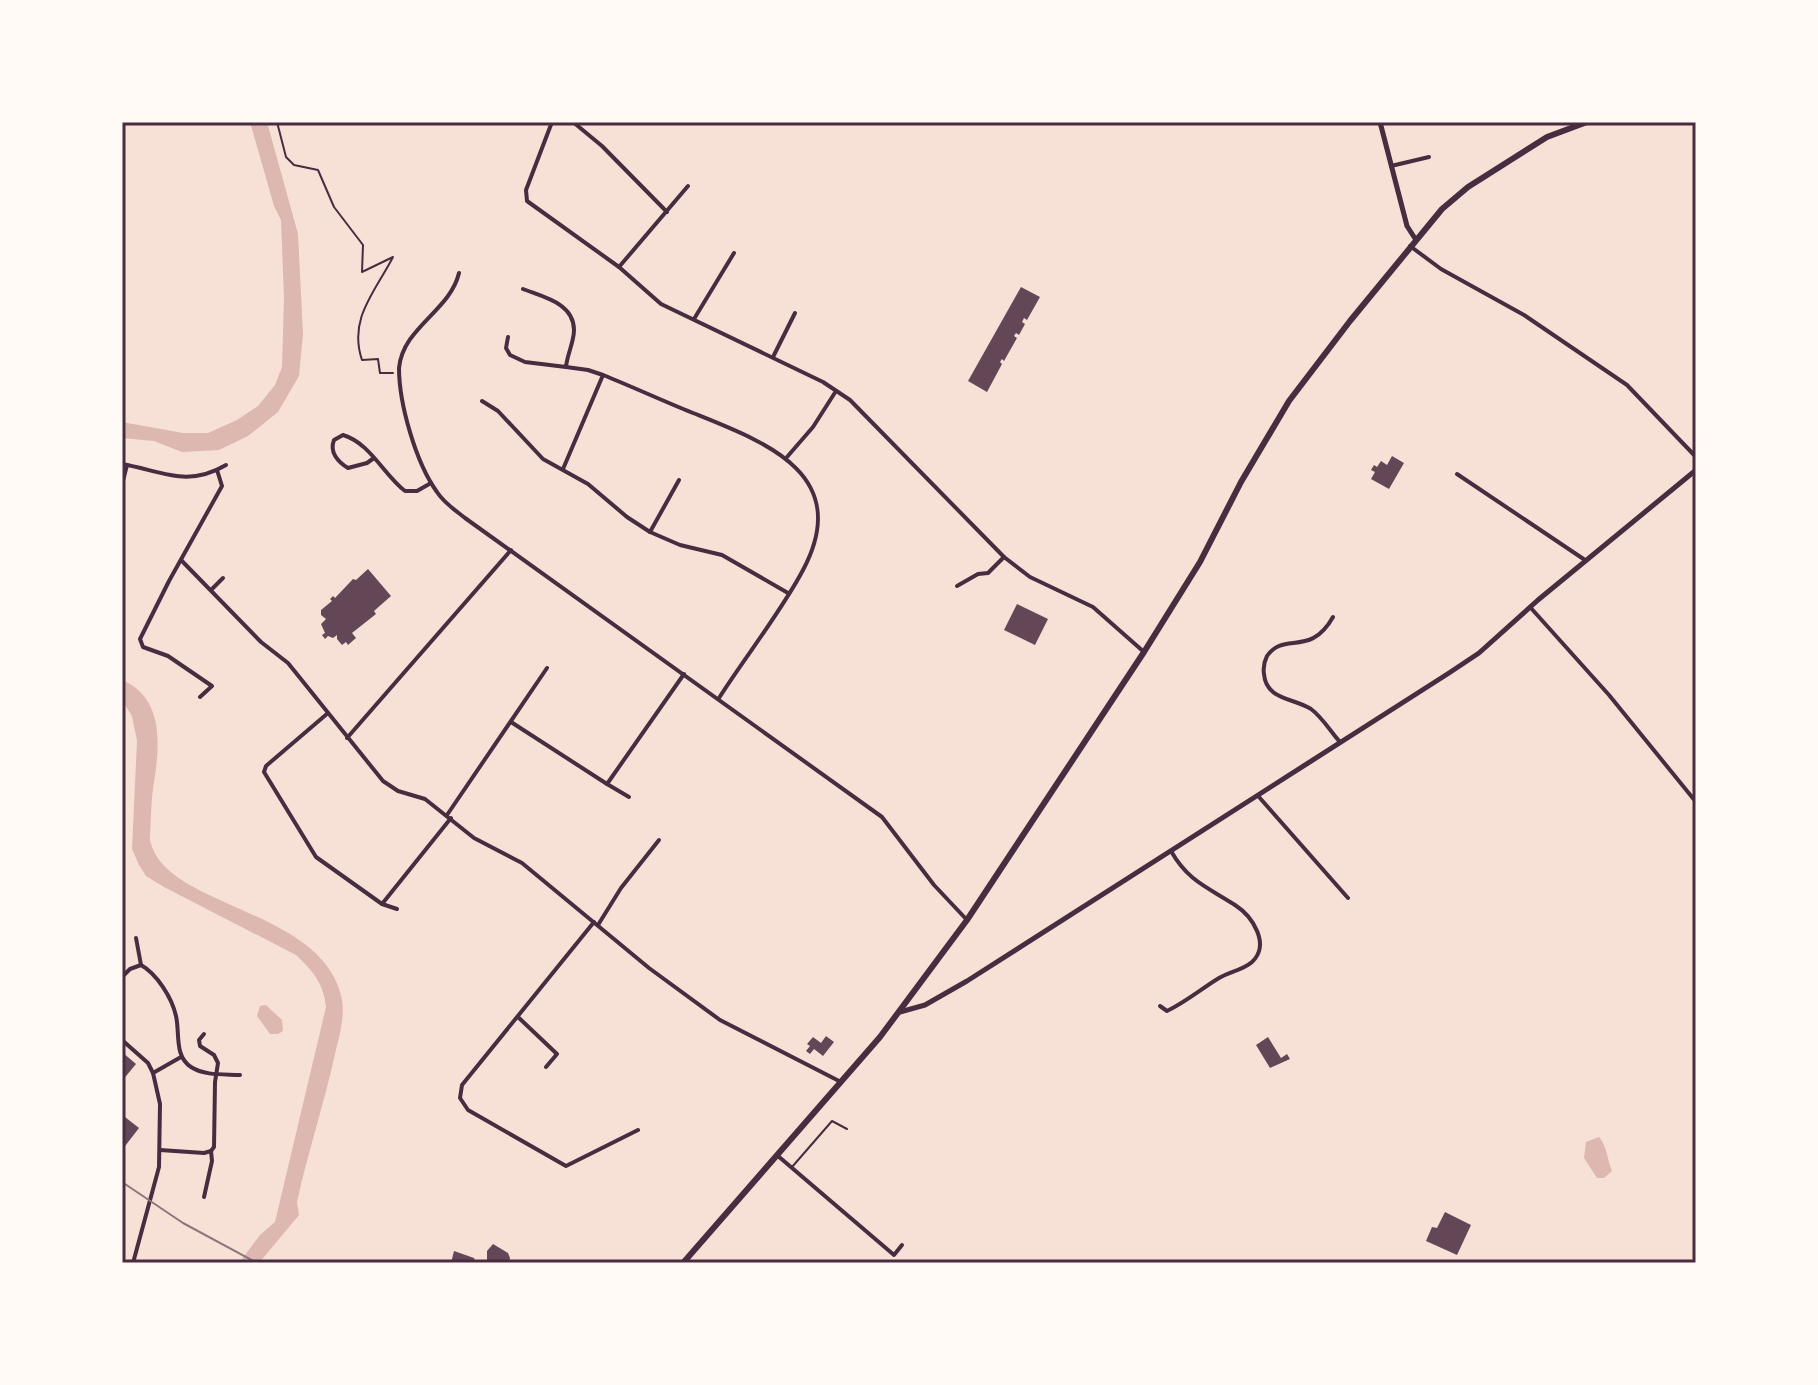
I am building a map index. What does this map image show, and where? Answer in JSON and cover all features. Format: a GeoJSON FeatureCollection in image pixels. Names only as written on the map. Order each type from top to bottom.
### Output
{"type":"FeatureCollection","features":[{"type":"Feature","properties":{"kind":"main road"},"geometry":{"type":"LineString","coordinates":[[683,1263],[900,1012],[967,920],[1200,562],[1241,482],[1289,401],[1413,243],[1442,209],[1468,187],[1547,137],[1587,122]]}},
{"type":"Feature","properties":{"kind":"street"},"geometry":{"type":"LineString","coordinates":[[552,122],[526,190],[527,201],[619,267],[661,304],[773,357],[850,400],[1004,557],[1030,577],[1093,607],[1144,652]]}},
{"type":"Feature","properties":{"kind":"street"},"geometry":{"type":"LineString","coordinates":[[573,122],[602,146],[667,212]]}},
{"type":"Feature","properties":{"kind":"street"},"geometry":{"type":"LineString","coordinates":[[1380,122],[1413,243],[1441,269],[1524,315],[1627,385],[1696,457]]}},
{"type":"Feature","properties":{"kind":"street"},"geometry":{"type":"LineString","coordinates":[[1391,166],[1429,157]]}},
{"type":"Feature","properties":{"kind":"street"},"geometry":{"type":"LineString","coordinates":[[619,267],[688,186]]}},
{"type":"Feature","properties":{"kind":"street"},"geometry":{"type":"LineString","coordinates":[[694,319],[734,253]]}},
{"type":"Feature","properties":{"kind":"street"},"geometry":{"type":"LineString","coordinates":[[459,273],[456,287],[414,332],[400,361],[399,373],[407,417],[421,463],[431,483],[448,505],[882,817],[934,885],[967,920]]}},
{"type":"Feature","properties":{"kind":"street"},"geometry":{"type":"LineString","coordinates":[[523,289],[559,304],[568,314],[574,331],[566,367]]}},
{"type":"Feature","properties":{"kind":"street"},"geometry":{"type":"LineString","coordinates":[[773,357],[795,313]]}},
{"type":"Feature","properties":{"kind":"street"},"geometry":{"type":"LineString","coordinates":[[508,337],[506,348],[510,355],[525,362],[588,370],[603,375],[787,457],[807,480],[816,504],[817,518],[812,548],[804,569],[719,698]]}},
{"type":"Feature","properties":{"kind":"street"},"geometry":{"type":"LineString","coordinates":[[562,470],[603,375]]}},
{"type":"Feature","properties":{"kind":"street"},"geometry":{"type":"LineString","coordinates":[[787,457],[813,427],[836,391]]}},
{"type":"Feature","properties":{"kind":"street"},"geometry":{"type":"LineString","coordinates":[[482,401],[498,411],[537,454],[600,492],[627,517],[650,532],[680,545],[722,555],[788,593]]}},
{"type":"Feature","properties":{"kind":"street"},"geometry":{"type":"LineString","coordinates":[[374,458],[348,468],[336,458],[332,444],[338,437],[348,437],[374,458],[405,491],[417,491],[431,483]]}},
{"type":"Feature","properties":{"kind":"street"},"geometry":{"type":"LineString","coordinates":[[122,485],[125,465],[171,477],[192,477],[226,465]]}},
{"type":"Feature","properties":{"kind":"street"},"geometry":{"type":"LineString","coordinates":[[200,697],[212,686],[204,678],[168,656],[143,647],[140,642],[222,486],[217,470]]}},
{"type":"Feature","properties":{"kind":"street"},"geometry":{"type":"LineString","coordinates":[[900,1012],[925,1005],[967,981],[1259,797],[1479,653],[1585,560],[1696,470]]}},
{"type":"Feature","properties":{"kind":"street"},"geometry":{"type":"LineString","coordinates":[[1457,474],[1585,560]]}},
{"type":"Feature","properties":{"kind":"street"},"geometry":{"type":"LineString","coordinates":[[650,532],[679,480]]}},
{"type":"Feature","properties":{"kind":"street"},"geometry":{"type":"LineString","coordinates":[[347,738],[511,550]]}},
{"type":"Feature","properties":{"kind":"street"},"geometry":{"type":"LineString","coordinates":[[957,586],[978,574],[988,573],[1004,557]]}},
{"type":"Feature","properties":{"kind":"street"},"geometry":{"type":"LineString","coordinates":[[181,560],[261,642],[288,663],[383,781],[398,791],[425,799],[474,838],[522,863],[670,984],[720,1020],[841,1082]]}},
{"type":"Feature","properties":{"kind":"street"},"geometry":{"type":"LineString","coordinates":[[212,589],[223,578]]}},
{"type":"Feature","properties":{"kind":"street"},"geometry":{"type":"LineString","coordinates":[[1530,607],[1609,695],[1696,802]]}},
{"type":"Feature","properties":{"kind":"street"},"geometry":{"type":"LineString","coordinates":[[1333,617],[1324,632],[1314,640],[1284,644],[1273,649],[1266,659],[1264,674],[1273,694],[1311,710],[1340,742]]}},
{"type":"Feature","properties":{"kind":"street"},"geometry":{"type":"LineString","coordinates":[[382,904],[449,816],[547,668]]}},
{"type":"Feature","properties":{"kind":"street"},"geometry":{"type":"LineString","coordinates":[[607,784],[684,674]]}},
{"type":"Feature","properties":{"kind":"street"},"geometry":{"type":"LineString","coordinates":[[328,713],[266,766],[264,776],[316,857],[382,904],[397,909]]}},
{"type":"Feature","properties":{"kind":"street"},"geometry":{"type":"LineString","coordinates":[[511,722],[629,797]]}},
{"type":"Feature","properties":{"kind":"street"},"geometry":{"type":"LineString","coordinates":[[1259,797],[1348,898]]}},
{"type":"Feature","properties":{"kind":"street"},"geometry":{"type":"LineString","coordinates":[[638,1130],[566,1166],[464,1106],[459,1093],[462,1085],[596,924],[659,840]]}},
{"type":"Feature","properties":{"kind":"street"},"geometry":{"type":"LineString","coordinates":[[1160,1006],[1167,1011],[1243,967],[1255,959],[1259,946],[1257,931],[1248,916],[1190,878],[1171,851]]}},
{"type":"Feature","properties":{"kind":"street"},"geometry":{"type":"LineString","coordinates":[[136,938],[141,965],[154,977],[174,1008],[181,1057],[193,1069],[240,1075]]}},
{"type":"Feature","properties":{"kind":"street"},"geometry":{"type":"LineString","coordinates":[[122,977],[130,969],[141,965]]}},
{"type":"Feature","properties":{"kind":"street"},"geometry":{"type":"LineString","coordinates":[[518,1017],[557,1054],[546,1067]]}},
{"type":"Feature","properties":{"kind":"street"},"geometry":{"type":"LineString","coordinates":[[204,1034],[199,1040],[200,1046],[214,1055],[218,1063],[214,1147],[204,1197]]}},
{"type":"Feature","properties":{"kind":"street"},"geometry":{"type":"LineString","coordinates":[[122,1040],[142,1057],[153,1073],[160,1104],[160,1150],[155,1184],[133,1263]]}},
{"type":"Feature","properties":{"kind":"street"},"geometry":{"type":"LineString","coordinates":[[153,1073],[181,1057]]}},
{"type":"Feature","properties":{"kind":"street"},"geometry":{"type":"LineString","coordinates":[[160,1150],[211,1151]]}},
{"type":"Feature","properties":{"kind":"street"},"geometry":{"type":"LineString","coordinates":[[778,1156],[894,1255],[902,1245]]}},
{"type":"Feature","properties":{"kind":"lane"},"geometry":{"type":"LineString","coordinates":[[792,1168],[832,1121],[847,1129]]}},
{"type":"Feature","properties":{"kind":"path"},"geometry":{"type":"LineString","coordinates":[[277,122],[286,157],[294,165],[318,170],[334,207],[363,245],[362,272],[393,257],[365,308],[356,339],[362,360],[378,359],[380,373],[399,373]]}},
{"type":"Feature","properties":{"kind":"shaded area"},"geometry":{"type":"Polygon","coordinates":[[[250,122],[267,122],[298,234],[303,334],[299,376],[278,412],[248,436],[219,450],[182,452],[154,441],[122,438],[122,422],[183,433],[208,433],[258,406],[275,385],[282,367],[284,298],[281,220],[274,206],[250,122]]]}},
{"type":"Feature","properties":{"kind":"shaded area"},"geometry":{"type":"Polygon","coordinates":[[[122,680],[145,697],[155,721],[158,748],[150,839],[161,862],[183,881],[307,945],[329,969],[342,1000],[340,1034],[297,1202],[299,1215],[259,1263],[239,1263],[260,1235],[275,1222],[326,1007],[325,999],[317,978],[296,955],[164,887],[146,876],[139,865],[132,849],[137,741],[132,716],[122,700],[122,680]]]}},
{"type":"Feature","properties":{"kind":"shaded area"},"geometry":{"type":"Polygon","coordinates":[[[266,1005],[282,1020],[283,1031],[278,1034],[270,1034],[257,1016],[260,1006],[266,1005]]]}},
{"type":"Feature","properties":{"kind":"shaded area"},"geometry":{"type":"Polygon","coordinates":[[[1599,1137],[1612,1171],[1604,1178],[1597,1178],[1584,1158],[1586,1142],[1599,1137]]]}},
{"type":"Feature","properties":{"kind":"building"},"geometry":{"type":"Polygon","coordinates":[[[1021,287],[1040,297],[1027,320],[1024,318],[1022,322],[1025,324],[1019,335],[1016,333],[1014,336],[1017,338],[1004,361],[1002,359],[1000,362],[1002,364],[987,392],[968,381],[1021,287]]]}},
{"type":"Feature","properties":{"kind":"building"},"geometry":{"type":"Polygon","coordinates":[[[1392,456],[1404,463],[1389,489],[1371,479],[1375,472],[1371,470],[1381,461],[1387,465],[1392,456]]]}},
{"type":"Feature","properties":{"kind":"building"},"geometry":{"type":"Polygon","coordinates":[[[368,569],[391,596],[374,611],[376,614],[352,633],[356,638],[348,645],[346,642],[342,645],[337,635],[325,639],[321,624],[326,619],[321,615],[321,610],[332,601],[333,596],[335,598],[368,569]]]}},
{"type":"Feature","properties":{"kind":"building"},"geometry":{"type":"Polygon","coordinates":[[[1017,604],[1048,619],[1035,645],[1004,630],[1017,604]]]}},
{"type":"Feature","properties":{"kind":"building"},"geometry":{"type":"Polygon","coordinates":[[[826,1036],[834,1042],[823,1056],[814,1049],[810,1054],[806,1051],[813,1037],[821,1043],[826,1036]]]}},
{"type":"Feature","properties":{"kind":"building"},"geometry":{"type":"Polygon","coordinates":[[[1268,1037],[1281,1058],[1287,1054],[1290,1059],[1270,1068],[1256,1045],[1268,1037]]]}},
{"type":"Feature","properties":{"kind":"building"},"geometry":{"type":"Polygon","coordinates":[[[122,1052],[136,1064],[122,1081],[122,1052]]]}},
{"type":"Feature","properties":{"kind":"building"},"geometry":{"type":"Polygon","coordinates":[[[125,1117],[139,1128],[122,1150],[122,1121],[125,1117]]]}},
{"type":"Feature","properties":{"kind":"building"},"geometry":{"type":"Polygon","coordinates":[[[1445,1212],[1471,1225],[1457,1255],[1426,1241],[1432,1227],[1437,1228],[1445,1212]]]}},
{"type":"Feature","properties":{"kind":"building"},"geometry":{"type":"Polygon","coordinates":[[[493,1244],[508,1253],[509,1263],[487,1263],[487,1251],[493,1244]]]}},
{"type":"Feature","properties":{"kind":"building"},"geometry":{"type":"Polygon","coordinates":[[[454,1251],[474,1258],[476,1263],[451,1263],[454,1251]]]}},
{"type":"Feature","properties":{"kind":"railway"},"geometry":{"type":"LineString","coordinates":[[122,1182],[183,1223],[257,1263]]}}]}
